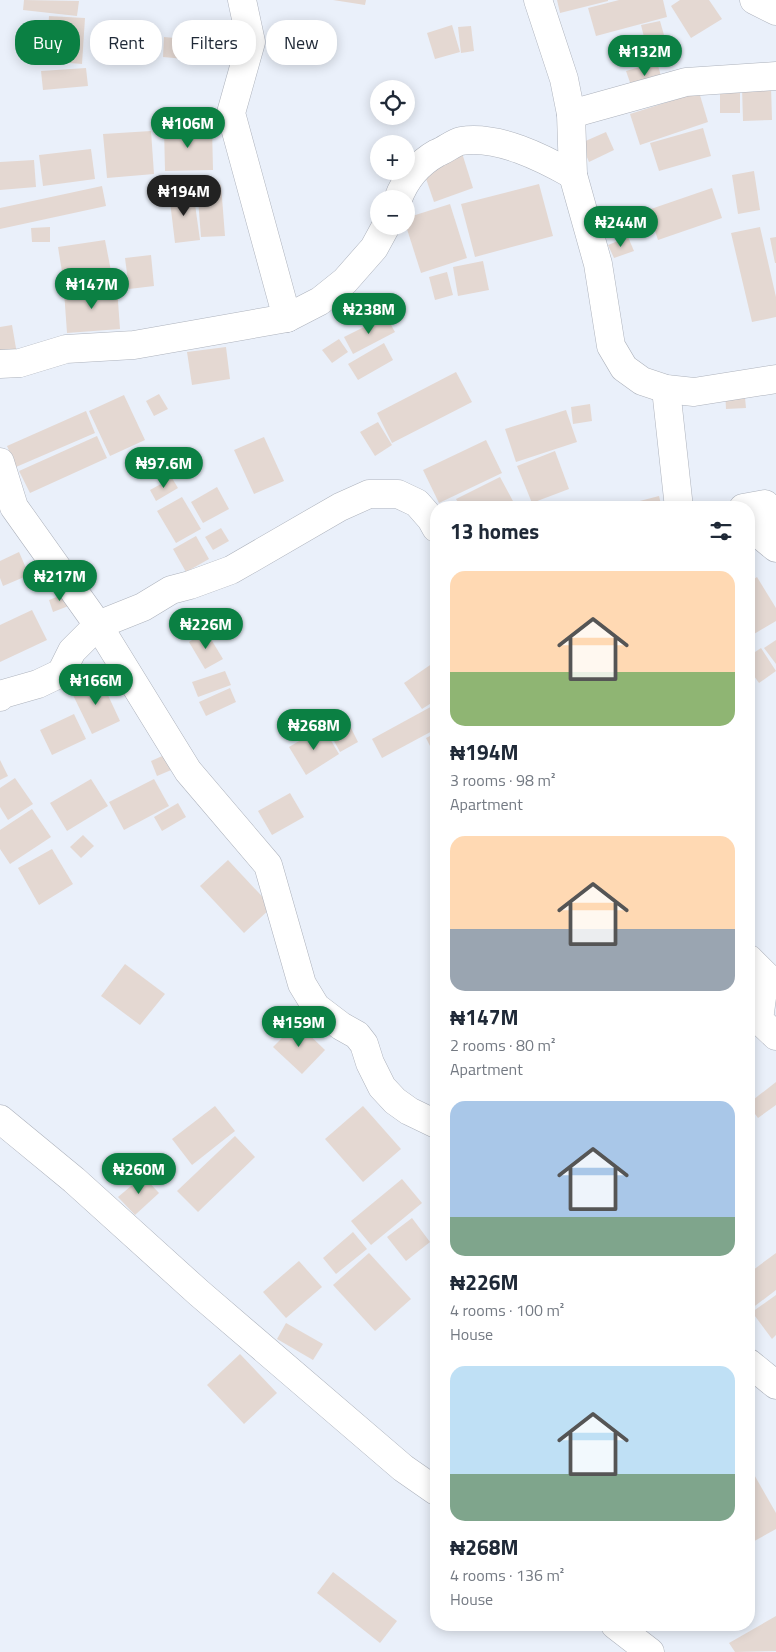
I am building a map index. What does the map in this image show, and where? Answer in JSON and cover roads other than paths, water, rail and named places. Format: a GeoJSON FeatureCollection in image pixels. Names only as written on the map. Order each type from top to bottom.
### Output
{"type":"FeatureCollection","features":[{"type":"Feature","properties":{"kind":"street"},"geometry":{"type":"LineString","coordinates":[[242,0],[251,42],[231,113],[286,318]]}},
{"type":"Feature","properties":{"kind":"street"},"geometry":{"type":"LineString","coordinates":[[538,0],[564,79],[571,114],[573,176],[598,264],[611,346],[624,368],[642,382],[666,389],[694,392],[776,379]]}},
{"type":"Feature","properties":{"kind":"street"},"geometry":{"type":"LineString","coordinates":[[754,0],[776,11]]}},
{"type":"Feature","properties":{"kind":"street"},"geometry":{"type":"LineString","coordinates":[[571,114],[686,82],[776,76]]}},
{"type":"Feature","properties":{"kind":"street"},"geometry":{"type":"LineString","coordinates":[[402,190],[418,167],[433,156],[459,142],[479,140],[500,144],[548,161],[573,176]]}},
{"type":"Feature","properties":{"kind":"street"},"geometry":{"type":"LineString","coordinates":[[0,364],[20,363],[66,349],[134,345],[286,318],[320,301],[345,281],[374,248],[381,235]]}},
{"type":"Feature","properties":{"kind":"street"},"geometry":{"type":"LineString","coordinates":[[666,389],[678,501]]}},
{"type":"Feature","properties":{"kind":"street"},"geometry":{"type":"LineString","coordinates":[[0,462],[14,507],[98,625],[188,771],[268,865],[302,984],[316,1007],[357,1035],[364,1044],[370,1063],[382,1087],[395,1101],[409,1111],[430,1121]]}},
{"type":"Feature","properties":{"kind":"street"},"geometry":{"type":"LineString","coordinates":[[0,697],[3,694],[38,684],[61,673],[72,651],[98,625],[143,606],[171,590],[231,570],[340,507],[369,494],[398,494],[416,503],[430,518]]}},
{"type":"Feature","properties":{"kind":"street"},"geometry":{"type":"LineString","coordinates":[[755,506],[765,504],[765,539],[776,548]]}},
{"type":"Feature","properties":{"kind":"street"},"geometry":{"type":"LineString","coordinates":[[755,965],[765,976],[759,1020],[776,1036]]}},
{"type":"Feature","properties":{"kind":"street"},"geometry":{"type":"LineString","coordinates":[[0,1119],[74,1180],[199,1293],[388,1455],[430,1486]]}},
{"type":"Feature","properties":{"kind":"street"},"geometry":{"type":"LineString","coordinates":[[755,1369],[776,1385]]}},
{"type":"Feature","properties":{"kind":"street"},"geometry":{"type":"LineString","coordinates":[[623,1631],[650,1652]]}}]}
